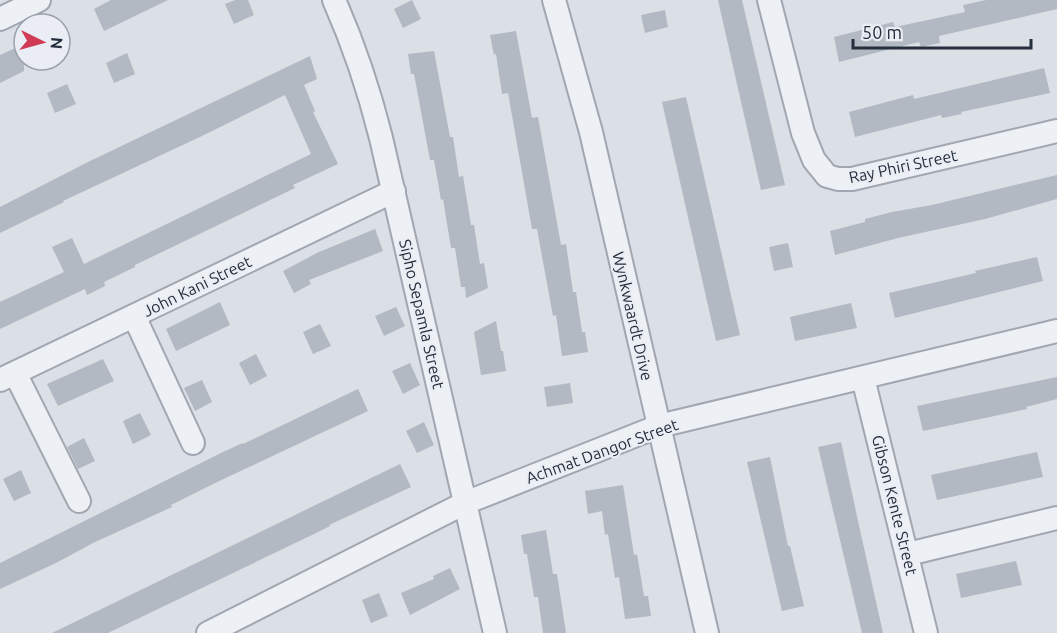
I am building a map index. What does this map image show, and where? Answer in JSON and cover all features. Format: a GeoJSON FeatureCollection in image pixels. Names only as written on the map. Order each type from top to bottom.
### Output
{"type":"FeatureCollection","features":[{"type":"Feature","properties":{"kind":"street"},"geometry":{"type":"LineString","coordinates":[[0,19],[39,0]]}},
{"type":"Feature","properties":{"kind":"street","name":"Sipho Sepamla Street"},"geometry":{"type":"LineString","coordinates":[[334,0],[350,34],[369,89],[495,633]]}},
{"type":"Feature","properties":{"kind":"street","name":"Wynkwaardt Drive"},"geometry":{"type":"LineString","coordinates":[[554,0],[591,132],[707,633]]}},
{"type":"Feature","properties":{"kind":"street","name":"Ray Phiri Street"},"geometry":{"type":"LineString","coordinates":[[769,0],[803,133],[814,160],[827,176],[852,179],[1057,131]]}},
{"type":"Feature","properties":{"kind":"street","name":"John Kani Street"},"geometry":{"type":"LineString","coordinates":[[8,376],[393,191]]}},
{"type":"Feature","properties":{"kind":"street"},"geometry":{"type":"LineString","coordinates":[[134,316],[193,443]]}},
{"type":"Feature","properties":{"kind":"street","name":"Achmat Dangor Street"},"geometry":{"type":"LineString","coordinates":[[208,633],[465,503],[659,426],[1057,331]]}},
{"type":"Feature","properties":{"kind":"street"},"geometry":{"type":"LineString","coordinates":[[8,376],[79,501]]}},
{"type":"Feature","properties":{"kind":"street","name":"Gibson Kente Street"},"geometry":{"type":"LineString","coordinates":[[863,378],[926,633]]}},
{"type":"Feature","properties":{"kind":"street"},"geometry":{"type":"LineString","coordinates":[[908,554],[1057,518]]}},
{"type":"Feature","properties":{"kind":"building"},"geometry":{"type":"Polygon","coordinates":[[[111,0],[168,0],[104,31],[94,9],[111,0]]]}},
{"type":"Feature","properties":{"kind":"building"},"geometry":{"type":"Polygon","coordinates":[[[235,0],[248,0],[254,15],[234,24],[225,4],[235,0]]]}},
{"type":"Feature","properties":{"kind":"building"},"geometry":{"type":"Polygon","coordinates":[[[412,0],[421,19],[403,28],[394,9],[412,0]]]}},
{"type":"Feature","properties":{"kind":"building"},"geometry":{"type":"Polygon","coordinates":[[[718,0],[742,0],[785,185],[761,190],[718,0]]]}},
{"type":"Feature","properties":{"kind":"building"},"geometry":{"type":"Polygon","coordinates":[[[986,0],[1057,0],[1057,9],[939,36],[940,43],[921,47],[919,42],[839,62],[834,37],[893,22],[895,27],[965,12],[963,5],[986,0]]]}},
{"type":"Feature","properties":{"kind":"building"},"geometry":{"type":"Polygon","coordinates":[[[665,10],[668,27],[645,33],[641,15],[665,10]]]}},
{"type":"Feature","properties":{"kind":"building"},"geometry":{"type":"Polygon","coordinates":[[[516,31],[532,118],[538,117],[561,245],[566,244],[573,292],[576,292],[582,332],[585,332],[588,352],[562,356],[556,315],[553,316],[537,229],[532,229],[508,93],[502,94],[496,54],[494,55],[490,35],[516,31]]]}},
{"type":"Feature","properties":{"kind":"building"},"geometry":{"type":"Polygon","coordinates":[[[12,50],[12,72],[22,72],[0,83],[0,55],[12,50]]]}},
{"type":"Feature","properties":{"kind":"building"},"geometry":{"type":"Polygon","coordinates":[[[434,51],[450,137],[453,137],[459,177],[463,176],[471,225],[474,225],[480,264],[484,263],[488,288],[466,298],[465,287],[461,287],[455,248],[451,248],[434,160],[430,160],[414,74],[411,74],[408,54],[434,51]]]}},
{"type":"Feature","properties":{"kind":"building"},"geometry":{"type":"Polygon","coordinates":[[[127,53],[135,74],[114,83],[106,63],[127,53]]]}},
{"type":"Feature","properties":{"kind":"building"},"geometry":{"type":"Polygon","coordinates":[[[310,56],[317,79],[304,85],[315,111],[313,112],[338,164],[293,185],[295,188],[135,265],[104,282],[105,286],[87,295],[85,289],[0,329],[0,302],[64,272],[52,247],[72,238],[84,264],[311,154],[285,95],[0,233],[0,207],[90,161],[310,56]]]}},
{"type":"Feature","properties":{"kind":"building"},"geometry":{"type":"Polygon","coordinates":[[[1044,68],[1050,93],[961,112],[962,114],[942,118],[941,115],[855,137],[849,112],[913,95],[914,99],[1044,68]]]}},
{"type":"Feature","properties":{"kind":"building"},"geometry":{"type":"Polygon","coordinates":[[[67,84],[76,104],[55,113],[47,93],[67,84]]]}},
{"type":"Feature","properties":{"kind":"building"},"geometry":{"type":"Polygon","coordinates":[[[686,97],[740,335],[716,341],[662,102],[686,97]]]}},
{"type":"Feature","properties":{"kind":"building"},"geometry":{"type":"Polygon","coordinates":[[[1057,175],[1057,199],[835,255],[830,231],[892,212],[932,205],[1057,175]]]}},
{"type":"Feature","properties":{"kind":"building"},"geometry":{"type":"Polygon","coordinates":[[[375,229],[383,251],[309,280],[311,284],[294,293],[283,271],[319,252],[375,229]]]}},
{"type":"Feature","properties":{"kind":"building"},"geometry":{"type":"Polygon","coordinates":[[[788,243],[793,267],[774,271],[769,247],[788,243]]]}},
{"type":"Feature","properties":{"kind":"building"},"geometry":{"type":"Polygon","coordinates":[[[1037,257],[1043,281],[895,318],[889,293],[1037,257]]]}},
{"type":"Feature","properties":{"kind":"building"},"geometry":{"type":"Polygon","coordinates":[[[220,302],[230,325],[176,351],[166,329],[220,302]]]}},
{"type":"Feature","properties":{"kind":"building"},"geometry":{"type":"Polygon","coordinates":[[[851,303],[857,328],[795,341],[790,317],[851,303]]]}},
{"type":"Feature","properties":{"kind":"building"},"geometry":{"type":"Polygon","coordinates":[[[396,307],[405,326],[384,336],[375,316],[396,307]]]}},
{"type":"Feature","properties":{"kind":"building"},"geometry":{"type":"Polygon","coordinates":[[[496,321],[506,371],[481,375],[474,332],[496,321]]]}},
{"type":"Feature","properties":{"kind":"building"},"geometry":{"type":"Polygon","coordinates":[[[320,324],[331,346],[313,354],[303,332],[320,324]]]}},
{"type":"Feature","properties":{"kind":"building"},"geometry":{"type":"Polygon","coordinates":[[[256,354],[267,376],[250,385],[239,363],[256,354]]]}},
{"type":"Feature","properties":{"kind":"building"},"geometry":{"type":"Polygon","coordinates":[[[103,359],[114,381],[58,406],[47,384],[103,359]]]}},
{"type":"Feature","properties":{"kind":"building"},"geometry":{"type":"Polygon","coordinates":[[[410,363],[420,385],[403,394],[392,371],[410,363]]]}},
{"type":"Feature","properties":{"kind":"building"},"geometry":{"type":"Polygon","coordinates":[[[1057,377],[1057,399],[1026,407],[1027,409],[923,431],[917,406],[1057,377]]]}},
{"type":"Feature","properties":{"kind":"building"},"geometry":{"type":"Polygon","coordinates":[[[202,380],[212,402],[195,411],[184,388],[202,380]]]}},
{"type":"Feature","properties":{"kind":"building"},"geometry":{"type":"Polygon","coordinates":[[[570,383],[573,403],[547,407],[544,387],[570,383]]]}},
{"type":"Feature","properties":{"kind":"building"},"geometry":{"type":"Polygon","coordinates":[[[358,389],[368,411],[0,589],[0,563],[225,451],[358,389]]]}},
{"type":"Feature","properties":{"kind":"building"},"geometry":{"type":"Polygon","coordinates":[[[140,413],[151,435],[133,444],[123,421],[140,413]]]}},
{"type":"Feature","properties":{"kind":"building"},"geometry":{"type":"Polygon","coordinates":[[[424,422],[434,445],[417,453],[406,431],[424,422]]]}},
{"type":"Feature","properties":{"kind":"building"},"geometry":{"type":"Polygon","coordinates":[[[84,438],[95,461],[78,469],[67,447],[84,438]]]}},
{"type":"Feature","properties":{"kind":"building"},"geometry":{"type":"Polygon","coordinates":[[[841,442],[883,633],[862,633],[818,447],[841,442]]]}},
{"type":"Feature","properties":{"kind":"building"},"geometry":{"type":"Polygon","coordinates":[[[1037,452],[1043,477],[937,500],[931,475],[1037,452]]]}},
{"type":"Feature","properties":{"kind":"building"},"geometry":{"type":"Polygon","coordinates":[[[770,457],[788,546],[790,546],[804,606],[782,611],[747,462],[770,457]]]}},
{"type":"Feature","properties":{"kind":"building"},"geometry":{"type":"Polygon","coordinates":[[[400,464],[411,487],[108,633],[52,633],[400,464]]]}},
{"type":"Feature","properties":{"kind":"building"},"geometry":{"type":"Polygon","coordinates":[[[21,470],[31,493],[14,501],[3,479],[21,470]]]}},
{"type":"Feature","properties":{"kind":"building"},"geometry":{"type":"Polygon","coordinates":[[[623,485],[634,555],[637,554],[644,596],[648,596],[651,616],[625,619],[619,577],[615,578],[602,511],[588,514],[585,491],[623,485]]]}},
{"type":"Feature","properties":{"kind":"building"},"geometry":{"type":"Polygon","coordinates":[[[546,530],[553,574],[557,574],[566,633],[543,633],[538,597],[534,597],[527,554],[524,554],[521,535],[546,530]]]}},
{"type":"Feature","properties":{"kind":"building"},"geometry":{"type":"Polygon","coordinates":[[[1016,561],[1022,585],[961,598],[956,574],[1016,561]]]}},
{"type":"Feature","properties":{"kind":"building"},"geometry":{"type":"Polygon","coordinates":[[[450,568],[460,589],[410,615],[401,593],[434,579],[433,576],[450,568]]]}},
{"type":"Feature","properties":{"kind":"building"},"geometry":{"type":"Polygon","coordinates":[[[379,593],[388,616],[371,623],[362,600],[379,593]]]}}]}
